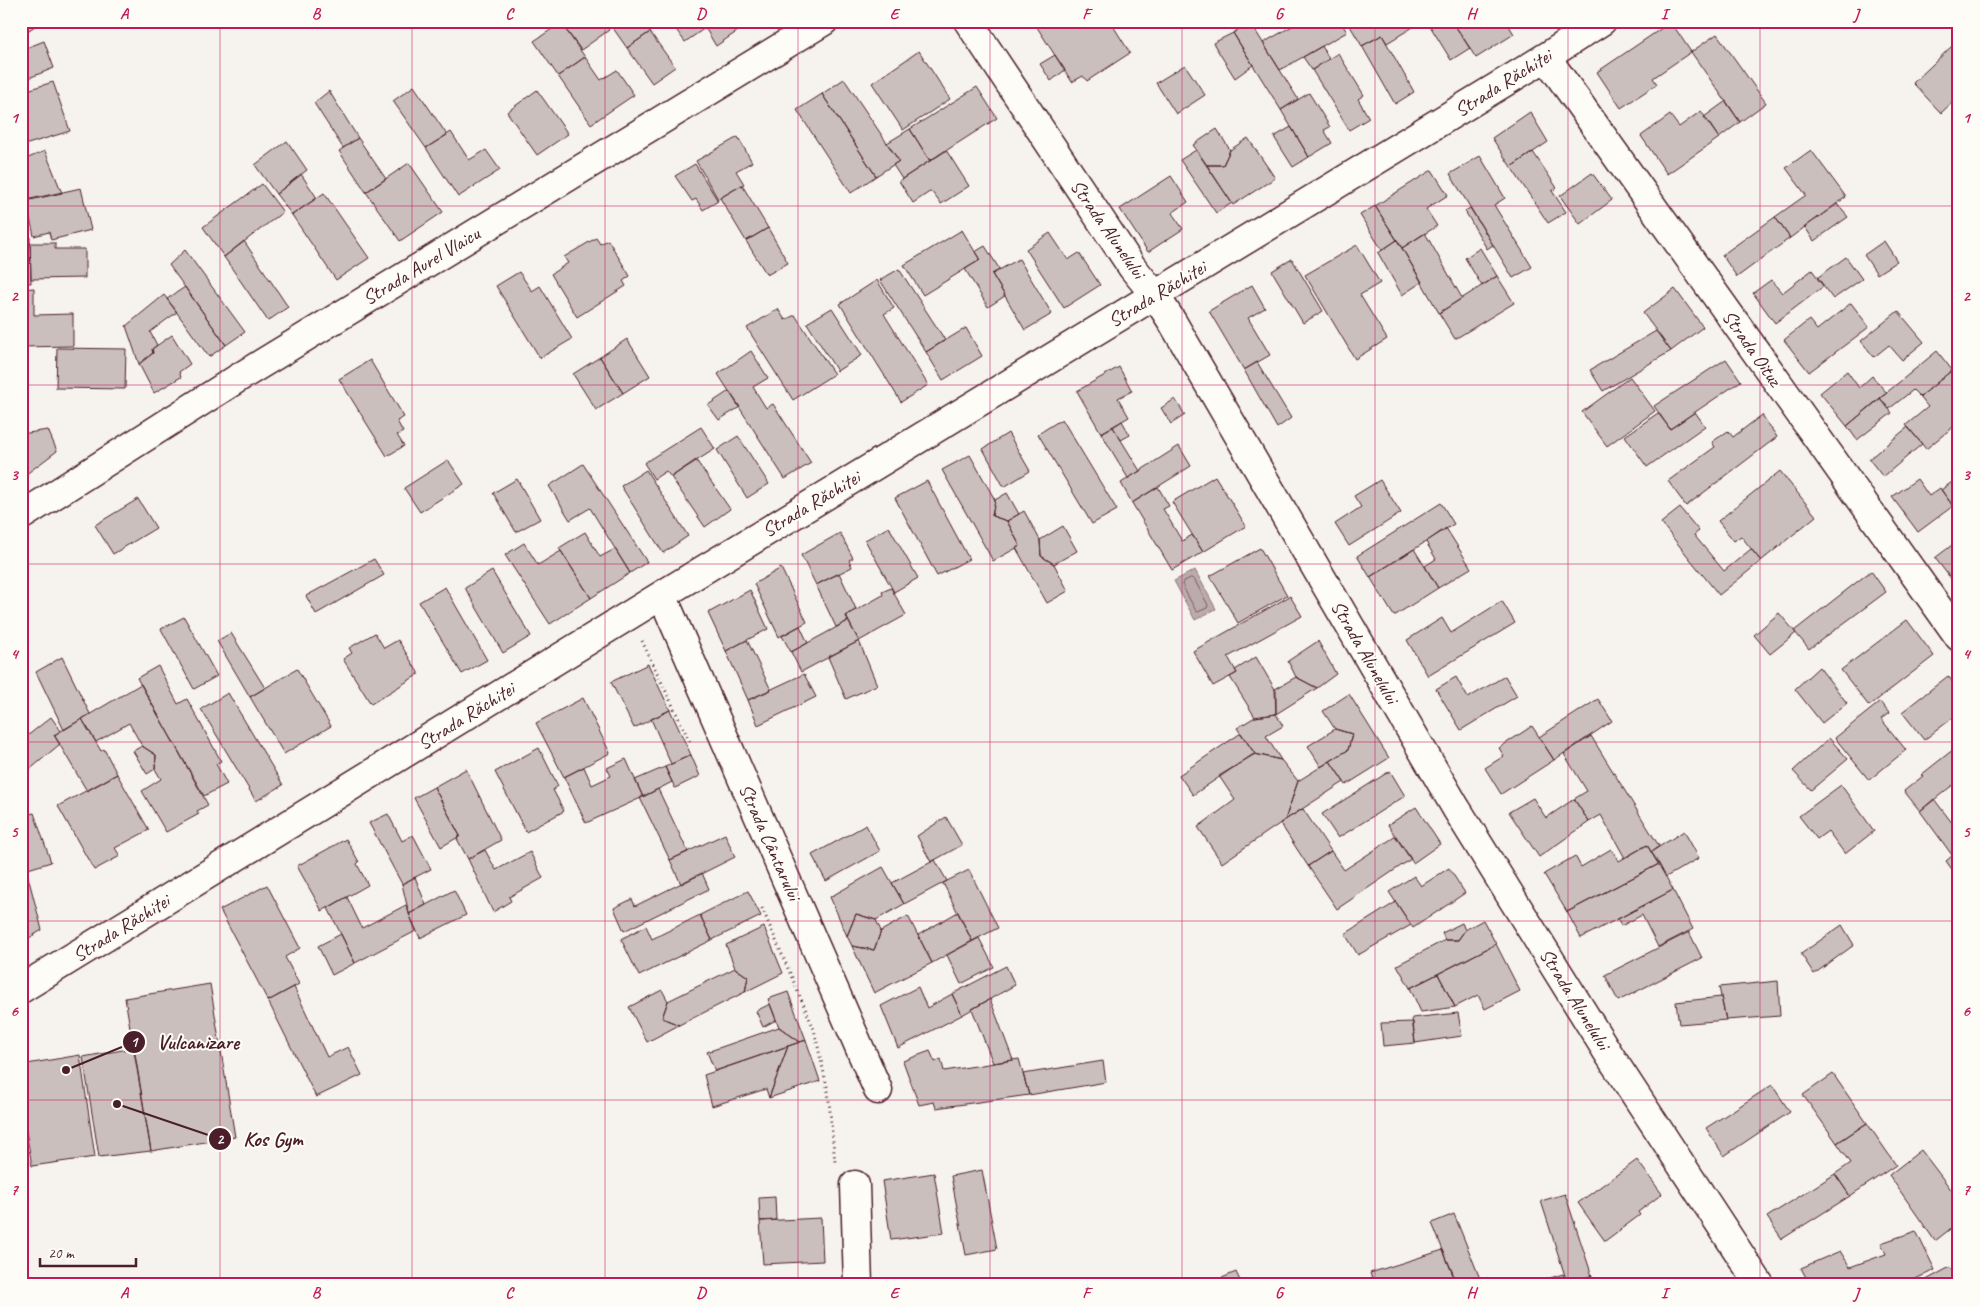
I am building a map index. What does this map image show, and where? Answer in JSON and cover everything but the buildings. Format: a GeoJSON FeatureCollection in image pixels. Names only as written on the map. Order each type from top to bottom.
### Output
{"type":"FeatureCollection","features":[{"type":"Feature","properties":{"kind":"street","name":"Strada Aurel Vlaicu"},"geometry":{"type":"LineString","coordinates":[[21,516],[243,375],[824,21]]}},
{"type":"Feature","properties":{"kind":"street","name":"Strada Alunelului"},"geometry":{"type":"LineString","coordinates":[[968,21],[1132,267],[1155,295],[1456,808],[1616,1064],[1760,1285]]}},
{"type":"Feature","properties":{"kind":"street","name":"Strada Răchitei"},"geometry":{"type":"LineString","coordinates":[[21,989],[1602,21]]}},
{"type":"Feature","properties":{"kind":"street","name":"Strada Oituz"},"geometry":{"type":"LineString","coordinates":[[1546,57],[1959,637]]}},
{"type":"Feature","properties":{"kind":"street","name":"Strada Cântarului"},"geometry":{"type":"LineString","coordinates":[[662,595],[878,1090]]}},
{"type":"Feature","properties":{"kind":"street"},"geometry":{"type":"LineString","coordinates":[[845,1176],[858,1285]]}},
{"type":"Feature","properties":{"kind":"path"},"geometry":{"type":"LineString","coordinates":[[630,616],[694,750]]}},
{"type":"Feature","properties":{"kind":"path"},"geometry":{"type":"LineString","coordinates":[[760,903],[814,1029],[845,1176]]}},
{"type":"Feature","properties":{"kind":"water"},"geometry":{"type":"Polygon","coordinates":[[[1195,570],[1216,609],[1195,620],[1174,581],[1195,570]]]}},
{"type":"Feature","properties":{"kind":"place","name":"Vulcanizare"},"geometry":{"type":"Point","coordinates":[66,1070]}},
{"type":"Feature","properties":{"kind":"place","name":"Kos Gym"},"geometry":{"type":"Point","coordinates":[117,1104]}}]}
